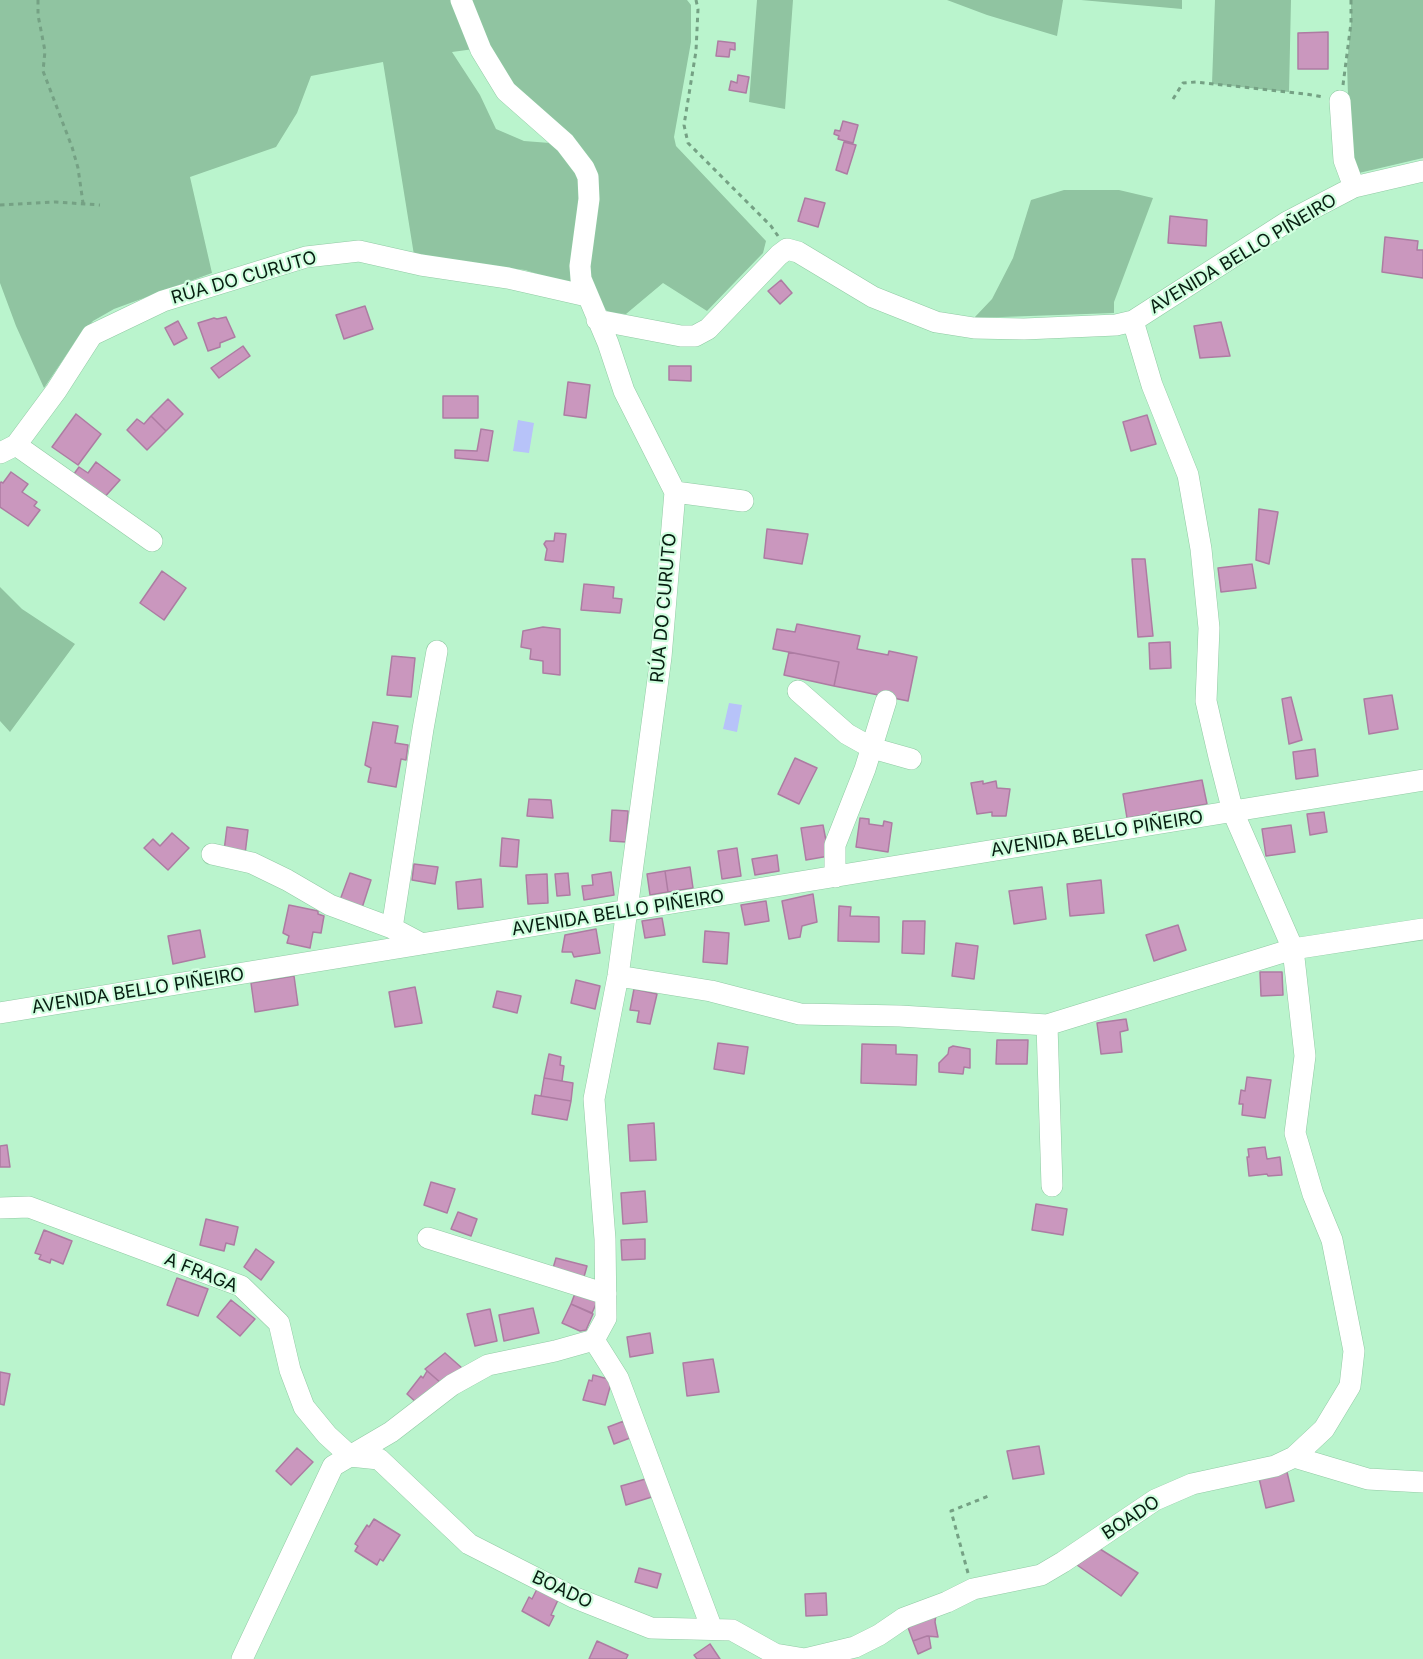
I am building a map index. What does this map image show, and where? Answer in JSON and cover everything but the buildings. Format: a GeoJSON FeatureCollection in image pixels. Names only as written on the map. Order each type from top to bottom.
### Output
{"type":"FeatureCollection","features":[{"type":"Feature","properties":{"kind":"street"},"geometry":{"type":"LineString","coordinates":[[461,0],[481,50],[506,91],[565,143],[588,177],[589,199],[580,266],[581,279],[608,343],[624,392],[675,492],[743,501]]}},
{"type":"Feature","properties":{"kind":"street"},"geometry":{"type":"LineString","coordinates":[[1340,101],[1344,160],[1354,187]]}},
{"type":"Feature","properties":{"kind":"street","name":"AVENIDA BELLO PIÑEIRO"},"geometry":{"type":"LineString","coordinates":[[1233,812],[1206,701],[1209,628],[1202,549],[1188,475],[1152,385],[1133,321],[1287,222],[1354,187],[1423,171]]}},
{"type":"Feature","properties":{"kind":"street"},"geometry":{"type":"LineString","coordinates":[[597,320],[681,336],[695,336],[708,330],[779,255],[788,249],[798,252],[873,297],[936,322],[974,328],[1024,329],[1116,325],[1133,321]]}},
{"type":"Feature","properties":{"kind":"street","name":"RÚA DO CURUTO"},"geometry":{"type":"LineString","coordinates":[[8,449],[56,391],[92,335],[164,301],[306,256],[359,251],[421,265],[508,278],[587,296]]}},
{"type":"Feature","properties":{"kind":"street"},"geometry":{"type":"LineString","coordinates":[[8,449],[152,541]]}},
{"type":"Feature","properties":{"kind":"street","name":"RÚA DO CURUTO"},"geometry":{"type":"LineString","coordinates":[[594,1340],[606,1318],[606,1294],[605,1239],[594,1099],[618,976],[661,657],[675,492]]}},
{"type":"Feature","properties":{"kind":"street"},"geometry":{"type":"LineString","coordinates":[[392,928],[437,651]]}},
{"type":"Feature","properties":{"kind":"street"},"geometry":{"type":"LineString","coordinates":[[798,691],[847,734],[872,748],[910,759]]}},
{"type":"Feature","properties":{"kind":"street"},"geometry":{"type":"LineString","coordinates":[[835,877],[836,845],[872,748],[886,701]]}},
{"type":"Feature","properties":{"kind":"street","name":"AVENIDA BELLO PIÑEIRO"},"geometry":{"type":"LineString","coordinates":[[1,1011],[1423,780]]}},
{"type":"Feature","properties":{"kind":"street"},"geometry":{"type":"LineString","coordinates":[[1233,812],[1293,949],[1305,1056],[1295,1133],[1313,1194],[1332,1240],[1354,1351],[1350,1386],[1324,1429],[1294,1457]]}},
{"type":"Feature","properties":{"kind":"street"},"geometry":{"type":"LineString","coordinates":[[212,854],[252,863],[330,905],[392,928],[422,944]]}},
{"type":"Feature","properties":{"kind":"street"},"geometry":{"type":"LineString","coordinates":[[618,976],[711,991],[800,1014],[900,1016],[1047,1026],[1293,949],[1423,928]]}},
{"type":"Feature","properties":{"kind":"street"},"geometry":{"type":"LineString","coordinates":[[1047,1026],[1052,1186]]}},
{"type":"Feature","properties":{"kind":"street","name":"A FRAGA"},"geometry":{"type":"LineString","coordinates":[[0,1208],[29,1207],[241,1286],[279,1323],[290,1370],[304,1407],[327,1435],[350,1456]]}},
{"type":"Feature","properties":{"kind":"street"},"geometry":{"type":"LineString","coordinates":[[428,1238],[606,1294]]}},
{"type":"Feature","properties":{"kind":"street"},"geometry":{"type":"LineString","coordinates":[[242,1659],[333,1466],[391,1432],[452,1385],[488,1365],[594,1340],[618,1377],[712,1629]]}},
{"type":"Feature","properties":{"kind":"street","name":"BOADO"},"geometry":{"type":"LineString","coordinates":[[350,1456],[379,1459],[468,1544],[573,1597],[651,1628],[732,1630],[775,1654],[805,1659],[860,1653],[879,1635],[904,1618],[947,1602],[973,1589],[1041,1575],[1155,1500],[1192,1484],[1275,1466],[1294,1457]]}},
{"type":"Feature","properties":{"kind":"street"},"geometry":{"type":"LineString","coordinates":[[1294,1457],[1368,1479],[1423,1482]]}},
{"type":"Feature","properties":{"kind":"path"},"geometry":{"type":"LineString","coordinates":[[38,0],[38,15],[45,51],[43,71],[72,147],[78,168],[83,203]]}},
{"type":"Feature","properties":{"kind":"path"},"geometry":{"type":"LineString","coordinates":[[696,0],[698,9],[696,51],[684,125],[688,143],[771,226],[788,249]]}},
{"type":"Feature","properties":{"kind":"path"},"geometry":{"type":"LineString","coordinates":[[1173,99],[1183,83],[1196,82],[1306,94],[1340,101],[1347,64],[1351,0]]}},
{"type":"Feature","properties":{"kind":"path"},"geometry":{"type":"LineString","coordinates":[[0,205],[56,202],[100,205]]}},
{"type":"Feature","properties":{"kind":"path"},"geometry":{"type":"LineString","coordinates":[[973,1589],[951,1511],[991,1495]]}},
{"type":"Feature","properties":{"kind":"green space"},"geometry":{"type":"Polygon","coordinates":[[[0,0],[451,0],[474,49],[452,52],[480,95],[496,129],[524,141],[550,143],[580,168],[575,286],[525,270],[414,255],[383,62],[311,76],[297,113],[276,147],[190,177],[212,273],[114,309],[93,321],[77,339],[44,388],[16,326],[0,283],[0,0]]]}},
{"type":"Feature","properties":{"kind":"green space"},"geometry":{"type":"Polygon","coordinates":[[[467,0],[687,0],[691,5],[691,42],[674,137],[676,146],[766,241],[763,253],[707,311],[663,283],[626,314],[609,313],[594,297],[586,279],[594,197],[508,80],[467,0]]]}},
{"type":"Feature","properties":{"kind":"green space"},"geometry":{"type":"Polygon","coordinates":[[[757,0],[793,0],[785,109],[749,102],[757,0]]]}},
{"type":"Feature","properties":{"kind":"green space"},"geometry":{"type":"Polygon","coordinates":[[[947,0],[1063,0],[1057,36],[987,15],[947,0]]]}},
{"type":"Feature","properties":{"kind":"green space"},"geometry":{"type":"Polygon","coordinates":[[[1081,0],[1182,0],[1182,9],[1081,0]]]}},
{"type":"Feature","properties":{"kind":"green space"},"geometry":{"type":"Polygon","coordinates":[[[1215,0],[1291,0],[1289,92],[1212,84],[1215,0]]]}},
{"type":"Feature","properties":{"kind":"green space"},"geometry":{"type":"Polygon","coordinates":[[[1351,0],[1423,0],[1423,158],[1359,173],[1350,159],[1347,64],[1351,0]]]}},
{"type":"Feature","properties":{"kind":"green space"},"geometry":{"type":"Polygon","coordinates":[[[1064,190],[1119,190],[1153,198],[1114,302],[1114,313],[974,318],[992,299],[1013,258],[1031,200],[1064,190]]]}},
{"type":"Feature","properties":{"kind":"green space"},"geometry":{"type":"Polygon","coordinates":[[[0,587],[22,609],[75,644],[10,732],[0,721],[0,587]]]}},
{"type":"Feature","properties":{"kind":"water"},"geometry":{"type":"Polygon","coordinates":[[[518,420],[534,423],[529,453],[513,451],[518,420]]]}},
{"type":"Feature","properties":{"kind":"water"},"geometry":{"type":"Polygon","coordinates":[[[729,703],[742,705],[737,732],[723,729],[729,703]]]}}]}
